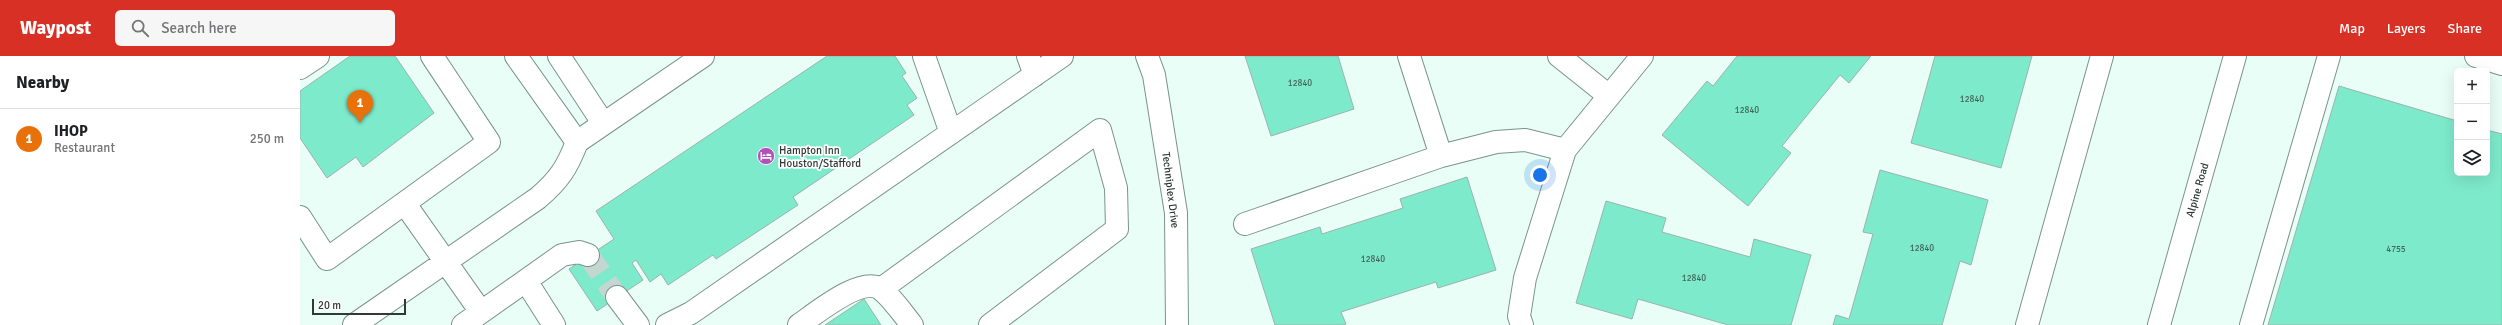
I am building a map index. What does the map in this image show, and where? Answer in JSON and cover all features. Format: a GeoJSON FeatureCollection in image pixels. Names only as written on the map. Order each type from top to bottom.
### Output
{"type":"FeatureCollection","features":[{"type":"Feature","properties":{"kind":"street"},"geometry":{"type":"LineString","coordinates":[[300,68],[318,56]]}},
{"type":"Feature","properties":{"kind":"street"},"geometry":{"type":"LineString","coordinates":[[300,217],[328,259],[489,142],[432,56]]}},
{"type":"Feature","properties":{"kind":"street"},"geometry":{"type":"LineString","coordinates":[[516,56],[577,142]]}},
{"type":"Feature","properties":{"kind":"street"},"geometry":{"type":"LineString","coordinates":[[559,56],[603,123]]}},
{"type":"Feature","properties":{"kind":"street"},"geometry":{"type":"LineString","coordinates":[[354,325],[538,198],[558,182],[570,161],[577,142],[703,56]]}},
{"type":"Feature","properties":{"kind":"street"},"geometry":{"type":"LineString","coordinates":[[924,56],[951,133]]}},
{"type":"Feature","properties":{"kind":"street"},"geometry":{"type":"LineString","coordinates":[[667,325],[691,313],[951,133],[1032,66],[1062,56]]}},
{"type":"Feature","properties":{"kind":"street","name":"Techniplex Drive"},"geometry":{"type":"LineString","coordinates":[[1147,56],[1154,75],[1176,213],[1177,325]]}},
{"type":"Feature","properties":{"kind":"street"},"geometry":{"type":"LineString","coordinates":[[1409,56],[1441,156]]}},
{"type":"Feature","properties":{"kind":"street"},"geometry":{"type":"LineString","coordinates":[[1559,56],[1609,96]]}},
{"type":"Feature","properties":{"kind":"street"},"geometry":{"type":"LineString","coordinates":[[1522,325],[1519,316],[1525,278],[1565,150],[1642,56]]}},
{"type":"Feature","properties":{"kind":"street"},"geometry":{"type":"LineString","coordinates":[[2027,325],[2102,56]]}},
{"type":"Feature","properties":{"kind":"street","name":"Alpine Road"},"geometry":{"type":"LineString","coordinates":[[2159,325],[2235,56]]}},
{"type":"Feature","properties":{"kind":"street"},"geometry":{"type":"LineString","coordinates":[[2251,325],[2329,56]]}},
{"type":"Feature","properties":{"kind":"street"},"geometry":{"type":"LineString","coordinates":[[2476,56],[2502,64]]}},
{"type":"Feature","properties":{"kind":"street"},"geometry":{"type":"LineString","coordinates":[[881,289],[1100,130],[1116,188],[1117,229],[990,325]]}},
{"type":"Feature","properties":{"kind":"street"},"geometry":{"type":"LineString","coordinates":[[1245,224],[1441,156],[1496,142],[1525,140],[1565,150]]}},
{"type":"Feature","properties":{"kind":"street"},"geometry":{"type":"LineString","coordinates":[[405,204],[481,312]]}},
{"type":"Feature","properties":{"kind":"street"},"geometry":{"type":"LineString","coordinates":[[463,325],[562,256],[579,252],[588,255]]}},
{"type":"Feature","properties":{"kind":"street"},"geometry":{"type":"LineString","coordinates":[[526,281],[554,325]]}},
{"type":"Feature","properties":{"kind":"street"},"geometry":{"type":"LineString","coordinates":[[799,325],[842,296],[866,286],[881,289],[912,325]]}},
{"type":"Feature","properties":{"kind":"street"},"geometry":{"type":"LineString","coordinates":[[617,297],[638,325]]}},
{"type":"Feature","properties":{"kind":"building"},"geometry":{"type":"Polygon","coordinates":[[[350,56],[395,56],[434,113],[363,167],[356,157],[327,178],[300,138],[300,91],[350,56]]]}},
{"type":"Feature","properties":{"kind":"building","name":"Hampton Inn Houston/Stafford"},"geometry":{"type":"Polygon","coordinates":[[[827,56],[895,56],[906,73],[902,76],[917,98],[907,105],[914,115],[793,197],[798,205],[716,259],[713,255],[668,285],[661,274],[650,282],[636,260],[632,263],[643,280],[597,311],[569,269],[614,239],[596,211],[827,56]]]}},
{"type":"Feature","properties":{"kind":"building"},"geometry":{"type":"Polygon","coordinates":[[[1245,56],[1338,56],[1354,109],[1271,136],[1245,56]]]}},
{"type":"Feature","properties":{"kind":"building"},"geometry":{"type":"Polygon","coordinates":[[[1737,56],[1871,56],[1849,83],[1840,75],[1782,146],[1791,153],[1748,206],[1662,135],[1707,81],[1713,86],[1737,56]]]}},
{"type":"Feature","properties":{"kind":"building"},"geometry":{"type":"Polygon","coordinates":[[[1935,56],[2032,56],[2001,168],[1911,143],[1935,56]]]}},
{"type":"Feature","properties":{"kind":"building"},"geometry":{"type":"Polygon","coordinates":[[[2339,86],[2454,120],[2454,176],[2490,176],[2490,131],[2502,134],[2502,325],[2268,325],[2339,86]]]}},
{"type":"Feature","properties":{"kind":"building"},"geometry":{"type":"Polygon","coordinates":[[[1880,170],[1988,200],[1971,265],[1960,261],[1942,325],[1833,325],[1836,315],[1849,319],[1873,234],[1863,232],[1880,170]]]}},
{"type":"Feature","properties":{"kind":"building"},"geometry":{"type":"Polygon","coordinates":[[[1467,177],[1496,270],[1438,288],[1436,282],[1341,312],[1346,324],[1343,325],[1275,325],[1251,249],[1320,227],[1322,234],[1403,208],[1400,199],[1467,177]]]}},
{"type":"Feature","properties":{"kind":"building"},"geometry":{"type":"Polygon","coordinates":[[[1606,201],[1666,218],[1662,232],[1750,257],[1754,239],[1811,255],[1791,325],[1728,325],[1638,299],[1632,319],[1576,303],[1606,201]]]}},
{"type":"Feature","properties":{"kind":"building"},"geometry":{"type":"Polygon","coordinates":[[[864,299],[881,325],[825,325],[864,299]]]}},
{"type":"Feature","properties":{"kind":"tunnel"},"geometry":{"type":"LineString","coordinates":[[588,255],[617,297]]}},
{"type":"Feature","properties":{"kind":"place","name":"IHOP"},"geometry":{"type":"Point","coordinates":[360,123]}},
{"type":"Feature","properties":{"kind":"place","name":"Hampton Inn Houston/Stafford"},"geometry":{"type":"Point","coordinates":[766,156]}}]}
